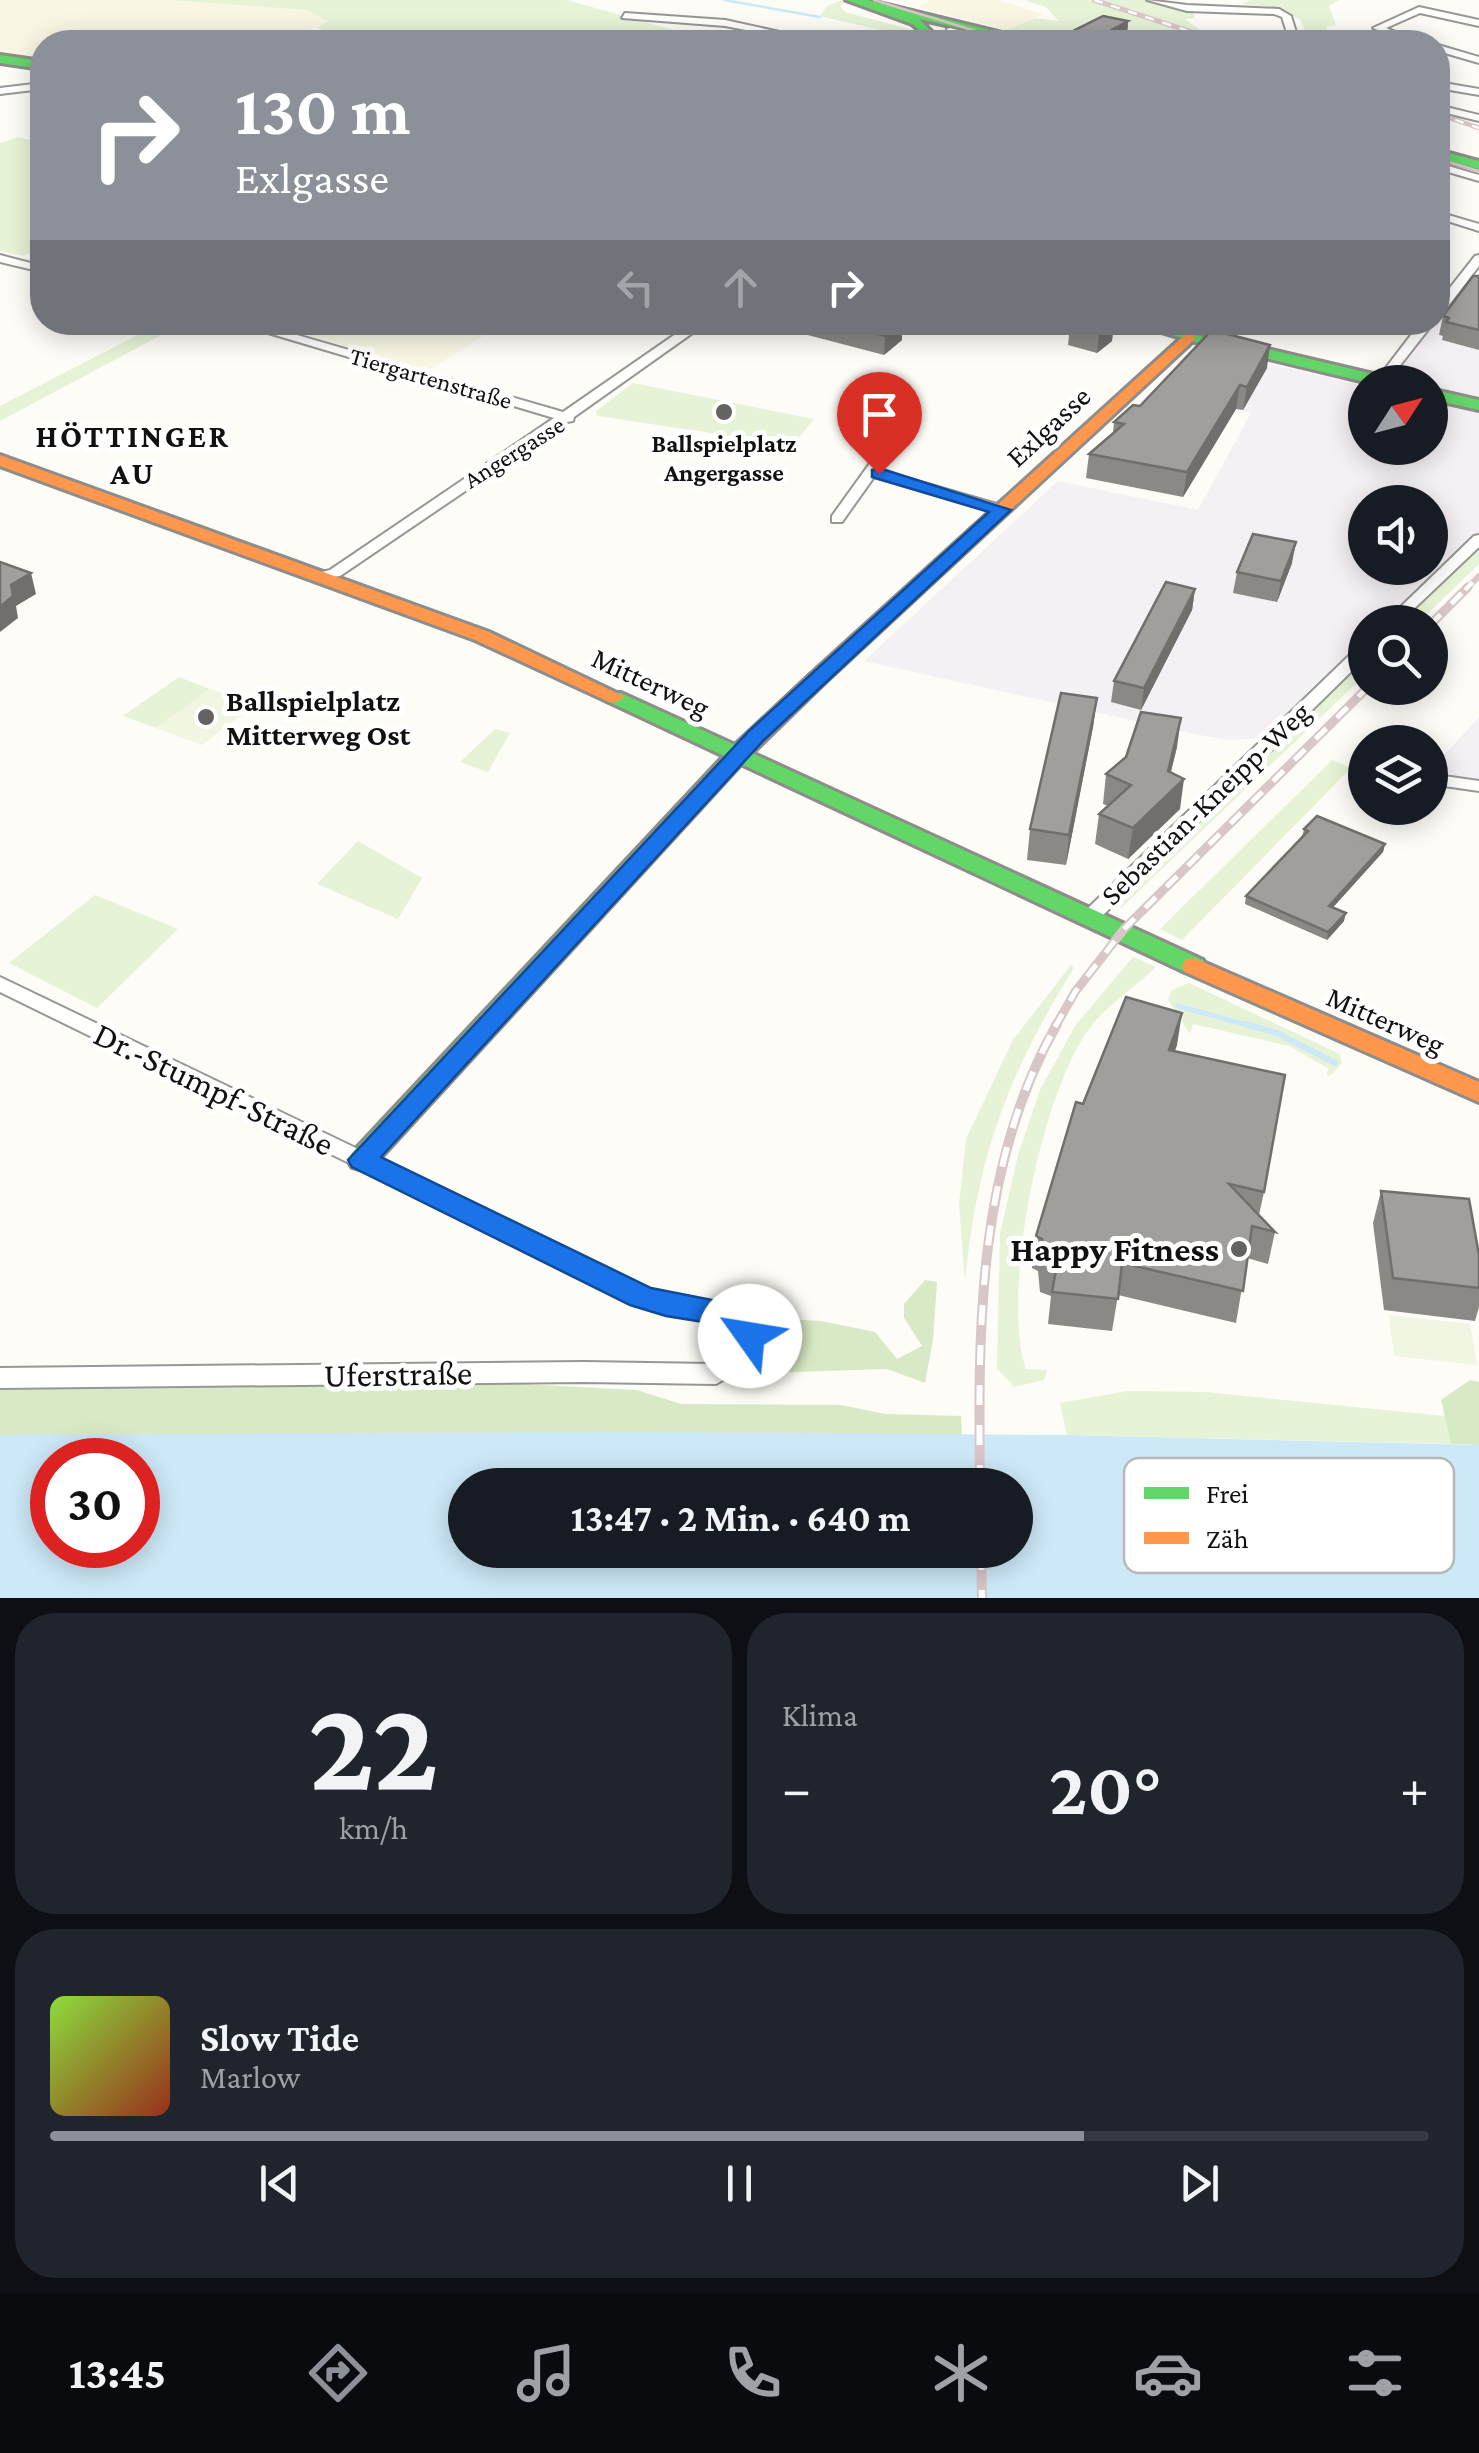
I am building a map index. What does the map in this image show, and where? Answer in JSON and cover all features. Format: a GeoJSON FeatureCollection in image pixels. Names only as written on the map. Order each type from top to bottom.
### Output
{"type":"FeatureCollection","features":[{"type":"Feature","properties":{"kind":"street"},"geometry":{"type":"LineString","coordinates":[[1151,0],[1182,7],[1276,11],[1286,16],[1290,30]]}},
{"type":"Feature","properties":{"kind":"street"},"geometry":{"type":"LineString","coordinates":[[1182,7],[1230,0]]}},
{"type":"Feature","properties":{"kind":"street"},"geometry":{"type":"LineString","coordinates":[[869,4],[930,30]]}},
{"type":"Feature","properties":{"kind":"street"},"geometry":{"type":"LineString","coordinates":[[1383,30],[1378,28],[1419,10],[1479,23]]}},
{"type":"Feature","properties":{"kind":"street"},"geometry":{"type":"LineString","coordinates":[[624,16],[725,23],[760,30]]}},
{"type":"Feature","properties":{"kind":"street"},"geometry":{"type":"LineString","coordinates":[[1450,52],[1479,60]]}},
{"type":"Feature","properties":{"kind":"street"},"geometry":{"type":"LineString","coordinates":[[0,58],[30,64]]}},
{"type":"Feature","properties":{"kind":"street"},"geometry":{"type":"LineString","coordinates":[[0,91],[30,87]]}},
{"type":"Feature","properties":{"kind":"street"},"geometry":{"type":"LineString","coordinates":[[1450,87],[1479,92]]}},
{"type":"Feature","properties":{"kind":"street"},"geometry":{"type":"LineString","coordinates":[[1450,111],[1479,118]]}},
{"type":"Feature","properties":{"kind":"street"},"geometry":{"type":"LineString","coordinates":[[1450,157],[1479,165]]}},
{"type":"Feature","properties":{"kind":"street"},"geometry":{"type":"LineString","coordinates":[[1450,170],[1479,178]]}},
{"type":"Feature","properties":{"kind":"street"},"geometry":{"type":"LineString","coordinates":[[1450,219],[1479,228]]}},
{"type":"Feature","properties":{"kind":"street"},"geometry":{"type":"LineString","coordinates":[[0,258],[30,266]]}},
{"type":"Feature","properties":{"kind":"street"},"geometry":{"type":"LineString","coordinates":[[1450,295],[1479,258]]}},
{"type":"Feature","properties":{"kind":"street","name":"Tiergartenstraße"},"geometry":{"type":"LineString","coordinates":[[282,335],[568,418]]}},
{"type":"Feature","properties":{"kind":"street","name":"Angergasse"},"geometry":{"type":"LineString","coordinates":[[323,576],[334,573],[568,418],[684,335]]}},
{"type":"Feature","properties":{"kind":"street"},"geometry":{"type":"LineString","coordinates":[[1185,335],[1348,374]]}},
{"type":"Feature","properties":{"kind":"street"},"geometry":{"type":"LineString","coordinates":[[1396,365],[1418,335]]}},
{"type":"Feature","properties":{"kind":"street","name":"Exlgasse"},"geometry":{"type":"LineString","coordinates":[[362,1160],[739,755],[1189,336]]}},
{"type":"Feature","properties":{"kind":"street"},"geometry":{"type":"LineString","coordinates":[[1448,398],[1479,406]]}},
{"type":"Feature","properties":{"kind":"street","name":"Mitterweg"},"geometry":{"type":"LineString","coordinates":[[0,460],[482,636],[1479,1093]]}},
{"type":"Feature","properties":{"kind":"street"},"geometry":{"type":"LineString","coordinates":[[838,519],[876,466],[1002,510]]}},
{"type":"Feature","properties":{"kind":"street"},"geometry":{"type":"LineString","coordinates":[[1410,605],[1479,538]]}},
{"type":"Feature","properties":{"kind":"street","name":"Sebastian-Kneipp-Weg"},"geometry":{"type":"LineString","coordinates":[[1090,916],[1348,666]]}},
{"type":"Feature","properties":{"kind":"street"},"geometry":{"type":"LineString","coordinates":[[1448,782],[1479,786]]}},
{"type":"Feature","properties":{"kind":"street","name":"Dr.-Stumpf-Straße"},"geometry":{"type":"LineString","coordinates":[[0,984],[640,1296],[666,1304],[762,1317]]}},
{"type":"Feature","properties":{"kind":"street","name":"Uferstraße"},"geometry":{"type":"LineString","coordinates":[[0,1378],[716,1374],[738,1363],[748,1350],[748,1328],[737,1316]]}},
{"type":"Feature","properties":{"kind":"shaded area"},"geometry":{"type":"Polygon","coordinates":[[[0,0],[168,0],[307,10],[329,21],[309,30],[30,30],[30,58],[0,54],[0,0]]]}},
{"type":"Feature","properties":{"kind":"shaded area"},"geometry":{"type":"Polygon","coordinates":[[[925,0],[997,0],[1044,14],[1007,30],[917,7],[930,2],[925,0]]]}},
{"type":"Feature","properties":{"kind":"shaded area"},"geometry":{"type":"Polygon","coordinates":[[[1464,286],[1479,289],[1479,398],[1448,390],[1448,365],[1403,365],[1426,335],[1450,335],[1450,304],[1464,286]]]}},
{"type":"Feature","properties":{"kind":"shaded area"},"geometry":{"type":"Polygon","coordinates":[[[308,335],[485,335],[429,370],[308,335]]]}},
{"type":"Feature","properties":{"kind":"shaded area"},"geometry":{"type":"Polygon","coordinates":[[[1205,349],[1348,382],[1348,465],[1448,465],[1448,405],[1479,413],[1479,536],[1448,565],[1448,485],[1348,485],[1348,585],[1426,585],[1404,605],[1348,605],[1348,658],[1267,734],[1253,739],[1229,740],[1194,734],[864,661],[1058,481],[1198,510],[1251,413],[1154,389],[1194,350],[1205,349]]]}},
{"type":"Feature","properties":{"kind":"shaded area"},"geometry":{"type":"Polygon","coordinates":[[[1479,717],[1479,782],[1448,777],[1448,751],[1479,717]]]}},
{"type":"Feature","properties":{"kind":"green space"},"geometry":{"type":"Polygon","coordinates":[[[168,0],[567,0],[673,30],[323,30],[316,28],[328,21],[307,10],[168,0]]]}},
{"type":"Feature","properties":{"kind":"green space"},"geometry":{"type":"Polygon","coordinates":[[[1024,0],[1088,0],[1177,30],[1122,30],[1098,25],[1083,30],[1007,30],[1035,18],[1059,21],[1046,7],[1024,0]]]}},
{"type":"Feature","properties":{"kind":"green space"},"geometry":{"type":"Polygon","coordinates":[[[1099,0],[1148,0],[1192,11],[1195,18],[1184,19],[1200,30],[1099,0]]]}},
{"type":"Feature","properties":{"kind":"green space"},"geometry":{"type":"Polygon","coordinates":[[[1251,0],[1339,0],[1329,6],[1336,25],[1326,27],[1327,30],[1304,30],[1300,19],[1272,8],[1241,4],[1251,0]]]}},
{"type":"Feature","properties":{"kind":"green space"},"geometry":{"type":"Polygon","coordinates":[[[847,1],[840,6],[845,12],[913,30],[881,30],[820,16],[827,6],[847,1]]]}},
{"type":"Feature","properties":{"kind":"green space"},"geometry":{"type":"Polygon","coordinates":[[[18,137],[30,140],[30,253],[22,256],[0,251],[0,143],[18,137]]]}},
{"type":"Feature","properties":{"kind":"green space"},"geometry":{"type":"Polygon","coordinates":[[[138,335],[161,335],[0,421],[0,406],[138,335]]]}},
{"type":"Feature","properties":{"kind":"green space"},"geometry":{"type":"Polygon","coordinates":[[[633,383],[814,419],[793,445],[597,416],[596,411],[633,383]]]}},
{"type":"Feature","properties":{"kind":"green space"},"geometry":{"type":"Polygon","coordinates":[[[1479,548],[1479,564],[1437,605],[1420,605],[1441,585],[1448,585],[1448,578],[1479,548]]]}},
{"type":"Feature","properties":{"kind":"green space"},"geometry":{"type":"Polygon","coordinates":[[[1348,675],[1348,691],[1121,908],[1112,904],[1348,675]]]}},
{"type":"Feature","properties":{"kind":"green space"},"geometry":{"type":"Polygon","coordinates":[[[179,677],[210,689],[156,728],[123,716],[179,677]]]}},
{"type":"Feature","properties":{"kind":"green space","name":"Ballspielplatz Mitterweg Ost"},"geometry":{"type":"Polygon","coordinates":[[[210,689],[255,705],[202,745],[156,728],[210,689]]]}},
{"type":"Feature","properties":{"kind":"green space"},"geometry":{"type":"Polygon","coordinates":[[[495,729],[510,733],[488,772],[460,762],[495,729]]]}},
{"type":"Feature","properties":{"kind":"green space"},"geometry":{"type":"Polygon","coordinates":[[[1332,760],[1348,767],[1182,940],[1160,929],[1332,760]]]}},
{"type":"Feature","properties":{"kind":"green space"},"geometry":{"type":"Polygon","coordinates":[[[358,841],[422,878],[398,919],[317,884],[358,841]]]}},
{"type":"Feature","properties":{"kind":"green space"},"geometry":{"type":"Polygon","coordinates":[[[95,895],[178,929],[97,1008],[9,963],[95,895]]]}},
{"type":"Feature","properties":{"kind":"green space"},"geometry":{"type":"Polygon","coordinates":[[[1133,957],[1156,967],[1093,1024],[1074,1053],[1043,1140],[1022,1243],[1018,1292],[1019,1335],[1026,1369],[1047,1370],[1044,1380],[1014,1387],[997,1368],[1000,1234],[1018,1155],[1040,1090],[1075,1026],[1133,957]]]}},
{"type":"Feature","properties":{"kind":"green space"},"geometry":{"type":"Polygon","coordinates":[[[1071,965],[1074,968],[1031,1044],[999,1118],[978,1195],[965,1282],[959,1204],[966,1139],[1013,1040],[1071,965]]]}},
{"type":"Feature","properties":{"kind":"green space"},"geometry":{"type":"Polygon","coordinates":[[[1189,983],[1340,1054],[1342,1063],[1330,1076],[1326,1074],[1329,1069],[1289,1046],[1193,1024],[1190,1034],[1168,1000],[1172,990],[1189,983]]]}},
{"type":"Feature","properties":{"kind":"green space"},"geometry":{"type":"Polygon","coordinates":[[[925,1280],[937,1282],[925,1383],[887,1369],[763,1373],[787,1319],[875,1332],[897,1359],[922,1346],[904,1318],[904,1304],[925,1280]]]}},
{"type":"Feature","properties":{"kind":"green space"},"geometry":{"type":"Polygon","coordinates":[[[1389,1315],[1470,1324],[1477,1365],[1394,1356],[1389,1315]]]}},
{"type":"Feature","properties":{"kind":"green space"},"geometry":{"type":"Polygon","coordinates":[[[1470,1380],[1479,1382],[1479,1445],[1451,1444],[1441,1400],[1470,1380]]]}},
{"type":"Feature","properties":{"kind":"green space"},"geometry":{"type":"Polygon","coordinates":[[[483,1382],[637,1390],[681,1404],[841,1405],[885,1414],[961,1416],[962,1435],[0,1435],[0,1389],[483,1382]]]}},
{"type":"Feature","properties":{"kind":"green space"},"geometry":{"type":"Polygon","coordinates":[[[1127,1391],[1206,1392],[1445,1416],[1451,1444],[1067,1435],[1060,1403],[1127,1391]]]}},
{"type":"Feature","properties":{"kind":"water"},"geometry":{"type":"Polygon","coordinates":[[[639,1432],[1067,1435],[1479,1445],[1479,1598],[0,1598],[0,1435],[639,1432]]]}},
{"type":"Feature","properties":{"kind":"building"},"geometry":{"type":"Polygon","coordinates":[[[1103,16],[1128,21],[1112,30],[1075,30],[1103,16]]]}},
{"type":"Feature","properties":{"kind":"building"},"geometry":{"type":"Polygon","coordinates":[[[1473,276],[1479,276],[1479,330],[1450,323],[1450,307],[1473,276]]]}},
{"type":"Feature","properties":{"kind":"building"},"geometry":{"type":"Polygon","coordinates":[[[1207,335],[1231,335],[1270,345],[1247,387],[1240,385],[1187,472],[1089,454],[1124,424],[1114,422],[1133,405],[1140,406],[1207,335]]]}},
{"type":"Feature","properties":{"kind":"building"},"geometry":{"type":"Polygon","coordinates":[[[1253,534],[1296,542],[1281,581],[1237,572],[1253,534]]]}},
{"type":"Feature","properties":{"kind":"building"},"geometry":{"type":"Polygon","coordinates":[[[0,562],[31,573],[11,585],[13,596],[0,607],[0,562]]]}},
{"type":"Feature","properties":{"kind":"building"},"geometry":{"type":"Polygon","coordinates":[[[1166,582],[1195,589],[1144,688],[1114,681],[1166,582]]]}},
{"type":"Feature","properties":{"kind":"building"},"geometry":{"type":"Polygon","coordinates":[[[1061,693],[1097,698],[1069,835],[1030,829],[1061,693]]]}},
{"type":"Feature","properties":{"kind":"building"},"geometry":{"type":"Polygon","coordinates":[[[1141,712],[1181,718],[1168,771],[1184,779],[1133,828],[1099,814],[1131,785],[1106,774],[1126,757],[1141,712]]]}},
{"type":"Feature","properties":{"kind":"building"},"geometry":{"type":"Polygon","coordinates":[[[1317,816],[1385,844],[1329,906],[1346,913],[1328,932],[1246,896],[1308,831],[1304,829],[1317,816]]]}},
{"type":"Feature","properties":{"kind":"building"},"geometry":{"type":"Polygon","coordinates":[[[1126,997],[1182,1013],[1169,1050],[1285,1075],[1264,1192],[1229,1184],[1275,1232],[1252,1226],[1243,1291],[1122,1263],[1118,1299],[1052,1292],[1057,1265],[1044,1260],[1042,1239],[1036,1236],[1076,1102],[1083,1104],[1126,997]]]}},
{"type":"Feature","properties":{"kind":"building"},"geometry":{"type":"Polygon","coordinates":[[[1381,1191],[1469,1199],[1479,1255],[1479,1288],[1393,1278],[1381,1191]]]}},
{"type":"Feature","properties":{"kind":"waterway"},"geometry":{"type":"LineString","coordinates":[[724,0],[820,17]]}},
{"type":"Feature","properties":{"kind":"waterway"},"geometry":{"type":"LineString","coordinates":[[1178,1006],[1254,1027]]}},
{"type":"Feature","properties":{"kind":"waterway"},"geometry":{"type":"LineString","coordinates":[[1245,1024],[1277,1033],[1335,1063]]}},
{"type":"Feature","properties":{"kind":"tram line"},"geometry":{"type":"LineString","coordinates":[[874,0],[973,30]]}},
{"type":"Feature","properties":{"kind":"tram line"},"geometry":{"type":"LineString","coordinates":[[1450,163],[1479,171]]}},
{"type":"Feature","properties":{"kind":"railway"},"geometry":{"type":"LineString","coordinates":[[1094,0],[1185,30]]}},
{"type":"Feature","properties":{"kind":"railway"},"geometry":{"type":"LineString","coordinates":[[1450,118],[1479,128]]}},
{"type":"Feature","properties":{"kind":"railway"},"geometry":{"type":"LineString","coordinates":[[1448,607],[1479,576]]}},
{"type":"Feature","properties":{"kind":"railway"},"geometry":{"type":"LineString","coordinates":[[1055,1027],[1075,992],[1124,929],[1350,705]]}},
{"type":"Feature","properties":{"kind":"railway"},"geometry":{"type":"LineString","coordinates":[[980,1468],[982,1307],[997,1190],[1011,1133],[1057,1024]]}},
{"type":"Feature","properties":{"kind":"railway"},"geometry":{"type":"LineString","coordinates":[[981,1568],[982,1598]]}},
{"type":"Feature","properties":{"kind":"traffic: fast"},"geometry":{"type":"LineString","coordinates":[[852,0],[981,30]]}},
{"type":"Feature","properties":{"kind":"traffic: fast"},"geometry":{"type":"LineString","coordinates":[[886,9],[916,22],[924,30]]}},
{"type":"Feature","properties":{"kind":"traffic: fast"},"geometry":{"type":"LineString","coordinates":[[0,59],[30,63]]}},
{"type":"Feature","properties":{"kind":"traffic: fast"},"geometry":{"type":"LineString","coordinates":[[1450,157],[1479,165]]}},
{"type":"Feature","properties":{"kind":"traffic: fast"},"geometry":{"type":"LineString","coordinates":[[1187,335],[1199,338]]}},
{"type":"Feature","properties":{"kind":"traffic: fast"},"geometry":{"type":"LineString","coordinates":[[1238,347],[1348,373]]}},
{"type":"Feature","properties":{"kind":"traffic: fast"},"geometry":{"type":"LineString","coordinates":[[1448,398],[1479,405]]}},
{"type":"Feature","properties":{"kind":"traffic: fast"},"geometry":{"type":"LineString","coordinates":[[362,1160],[756,735],[817,679]]}},
{"type":"Feature","properties":{"kind":"traffic: fast"},"geometry":{"type":"LineString","coordinates":[[614,697],[1194,966]]}},
{"type":"Feature","properties":{"kind":"traffic: slow"},"geometry":{"type":"LineString","coordinates":[[817,679],[1189,336]]}},
{"type":"Feature","properties":{"kind":"traffic: slow"},"geometry":{"type":"LineString","coordinates":[[0,460],[482,636],[614,697]]}},
{"type":"Feature","properties":{"kind":"traffic: slow"},"geometry":{"type":"LineString","coordinates":[[1194,966],[1479,1093]]}},
{"type":"Feature","properties":{"kind":"place","name":"Ballspielplatz Angergasse"},"geometry":{"type":"Point","coordinates":[724,412]}},
{"type":"Feature","properties":{"kind":"place","name":"Ballspielplatz Mitterweg Ost"},"geometry":{"type":"Point","coordinates":[206,717]}},
{"type":"Feature","properties":{"kind":"place","name":"Happy Fitness"},"geometry":{"type":"Point","coordinates":[1239,1249]}},
{"type":"Feature","properties":{"kind":"district","name":"HÖTTINGER AU"},"geometry":{"type":"Point","coordinates":[133,454]}},
{"type":"Feature","properties":{"kind":"route"},"geometry":{"type":"LineString","coordinates":[[750,1336],[737,1316],[640,1296],[362,1160],[756,736],[1002,510],[879,474]]}}]}
